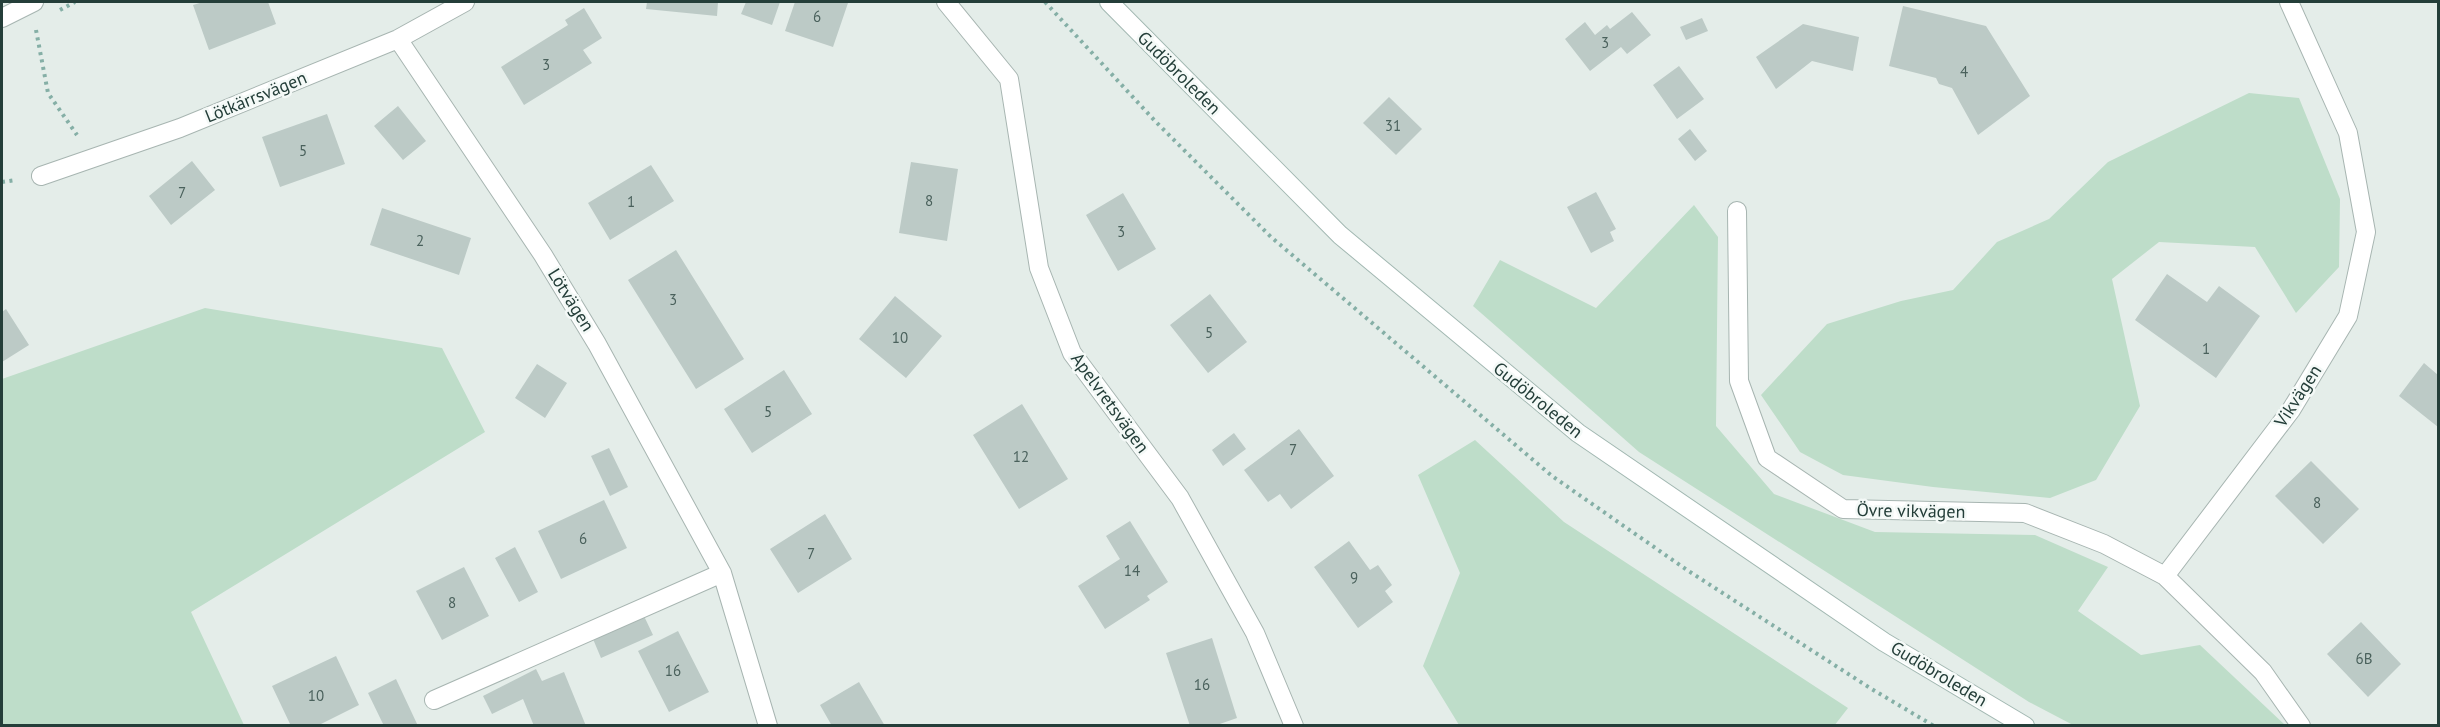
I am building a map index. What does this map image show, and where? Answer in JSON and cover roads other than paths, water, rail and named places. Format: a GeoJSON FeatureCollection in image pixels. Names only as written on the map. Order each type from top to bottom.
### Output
{"type":"FeatureCollection","features":[{"type":"Feature","properties":{"kind":"street"},"geometry":{"type":"LineString","coordinates":[[2,18],[34,2]]}},
{"type":"Feature","properties":{"kind":"street","name":"Lötkärrsvägen"},"geometry":{"type":"LineString","coordinates":[[41,176],[180,128],[398,39],[465,2]]}},
{"type":"Feature","properties":{"kind":"street","name":"Apelvretsvägen"},"geometry":{"type":"LineString","coordinates":[[946,2],[1009,79],[1039,268],[1072,353],[1180,498],[1255,633],[1294,726]]}},
{"type":"Feature","properties":{"kind":"street","name":"Gudöbroleden"},"geometry":{"type":"LineString","coordinates":[[1109,2],[1340,235],[1578,433],[1884,642],[2025,726]]}},
{"type":"Feature","properties":{"kind":"street","name":"Vikvägen"},"geometry":{"type":"LineString","coordinates":[[2165,576],[2291,410],[2348,316],[2351,306],[2366,232],[2348,133],[2289,2]]}},
{"type":"Feature","properties":{"kind":"street","name":"Lötvägen"},"geometry":{"type":"LineString","coordinates":[[398,39],[543,255],[597,344],[722,573],[768,726]]}},
{"type":"Feature","properties":{"kind":"street","name":"Övre vikvägen"},"geometry":{"type":"LineString","coordinates":[[1737,211],[1738,381],[1767,458],[1843,509],[2025,513],[2104,544],[2165,576]]}},
{"type":"Feature","properties":{"kind":"street"},"geometry":{"type":"LineString","coordinates":[[434,700],[722,573]]}},
{"type":"Feature","properties":{"kind":"street"},"geometry":{"type":"LineString","coordinates":[[2165,576],[2263,672],[2301,726]]}}]}
